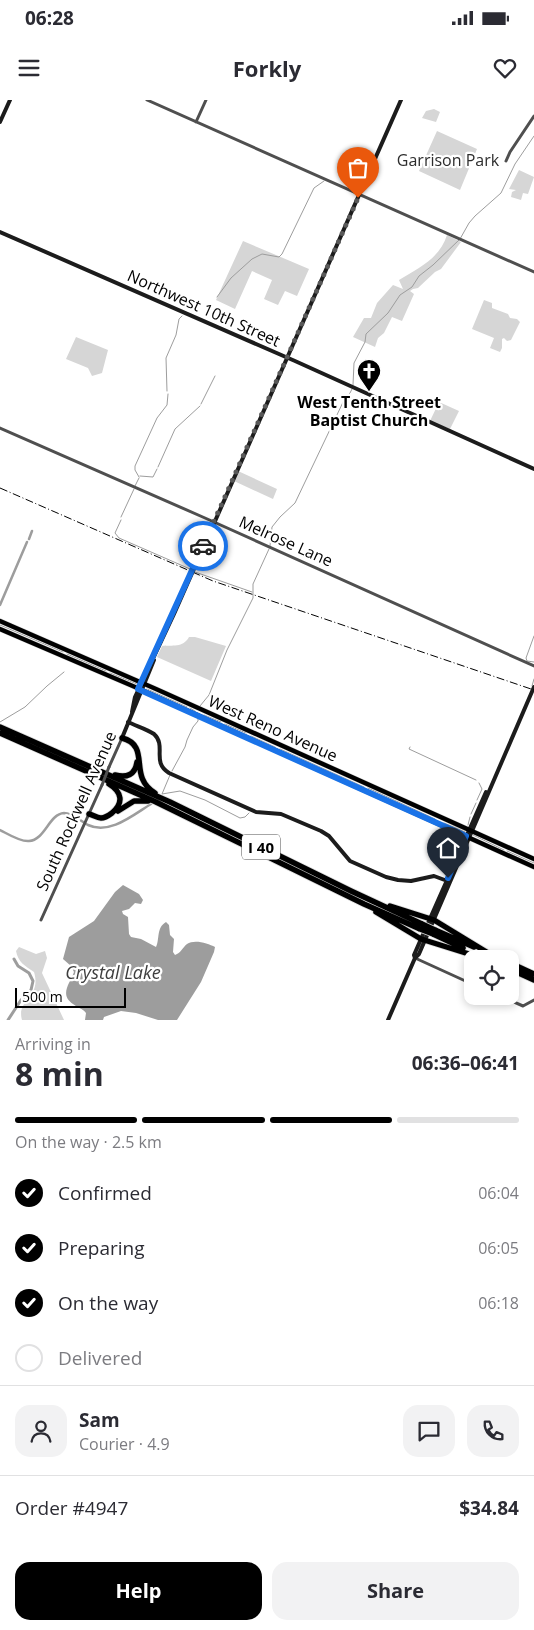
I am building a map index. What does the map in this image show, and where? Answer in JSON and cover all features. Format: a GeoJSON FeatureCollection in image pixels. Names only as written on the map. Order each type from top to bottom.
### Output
{"type":"FeatureCollection","features":[{"type":"Feature","properties":{"kind":"highway","name":"I 40"},"geometry":{"type":"LineString","coordinates":[[0,727],[170,802],[365,901]]}},
{"type":"Feature","properties":{"kind":"highway","name":"I 40"},"geometry":{"type":"LineString","coordinates":[[0,733],[172,809],[469,950]]}},
{"type":"Feature","properties":{"kind":"highway"},"geometry":{"type":"LineString","coordinates":[[99,771],[122,777],[134,772],[137,764],[135,749],[132,744],[122,738]]}},
{"type":"Feature","properties":{"kind":"highway"},"geometry":{"type":"LineString","coordinates":[[122,738],[137,746],[141,775],[145,785],[170,802]]}},
{"type":"Feature","properties":{"kind":"highway"},"geometry":{"type":"LineString","coordinates":[[81,768],[114,787],[121,798],[118,808],[106,817],[100,818],[89,814]]}},
{"type":"Feature","properties":{"kind":"highway"},"geometry":{"type":"LineString","coordinates":[[89,814],[104,820],[128,803],[139,800],[172,809]]}},
{"type":"Feature","properties":{"kind":"highway"},"geometry":{"type":"LineString","coordinates":[[365,901],[432,919],[484,950]]}},
{"type":"Feature","properties":{"kind":"highway"},"geometry":{"type":"LineString","coordinates":[[365,901],[385,918],[423,940],[464,952]]}},
{"type":"Feature","properties":{"kind":"highway","name":"I 40"},"geometry":{"type":"LineString","coordinates":[[434,932],[479,950]]}},
{"type":"Feature","properties":{"kind":"highway"},"geometry":{"type":"LineString","coordinates":[[519,967],[534,974]]}},
{"type":"Feature","properties":{"kind":"highway"},"geometry":{"type":"LineString","coordinates":[[519,973],[534,980]]}},
{"type":"Feature","properties":{"kind":"main road"},"geometry":{"type":"LineString","coordinates":[[0,122],[10,100]]}},
{"type":"Feature","properties":{"kind":"main road","name":"South Rockwell Avenue"},"geometry":{"type":"LineString","coordinates":[[122,738],[132,712],[132,705],[402,100]]}},
{"type":"Feature","properties":{"kind":"main road","name":"Northwest 10th Street"},"geometry":{"type":"LineString","coordinates":[[0,232],[534,469]]}},
{"type":"Feature","properties":{"kind":"main road","name":"West Reno Avenue"},"geometry":{"type":"LineString","coordinates":[[0,622],[143,683],[534,859]]}},
{"type":"Feature","properties":{"kind":"main road","name":"West Reno Avenue"},"geometry":{"type":"LineString","coordinates":[[0,629],[222,726],[534,867]]}},
{"type":"Feature","properties":{"kind":"main road"},"geometry":{"type":"LineString","coordinates":[[64,656],[67,650]]}},
{"type":"Feature","properties":{"kind":"main road"},"geometry":{"type":"LineString","coordinates":[[107,675],[110,669]]}},
{"type":"Feature","properties":{"kind":"main road"},"geometry":{"type":"LineString","coordinates":[[471,831],[479,808],[534,687]]}},
{"type":"Feature","properties":{"kind":"main road"},"geometry":{"type":"LineString","coordinates":[[222,726],[225,720]]}},
{"type":"Feature","properties":{"kind":"main road"},"geometry":{"type":"LineString","coordinates":[[128,722],[155,736],[159,744],[160,763],[169,773],[258,812],[281,814],[324,833],[350,861],[386,877],[411,881],[434,876],[448,882]]}},
{"type":"Feature","properties":{"kind":"main road"},"geometry":{"type":"LineString","coordinates":[[388,1020],[415,958],[414,955],[423,940],[457,861],[479,817],[491,784]]}},
{"type":"Feature","properties":{"kind":"main road"},"geometry":{"type":"LineString","coordinates":[[479,808],[477,816],[479,817]]}},
{"type":"Feature","properties":{"kind":"main road"},"geometry":{"type":"LineString","coordinates":[[448,882],[456,868],[459,853],[468,837]]}},
{"type":"Feature","properties":{"kind":"main road"},"geometry":{"type":"LineString","coordinates":[[504,854],[507,848]]}},
{"type":"Feature","properties":{"kind":"street"},"geometry":{"type":"LineString","coordinates":[[147,100],[534,272]]}},
{"type":"Feature","properties":{"kind":"street"},"geometry":{"type":"LineString","coordinates":[[196,122],[206,100]]}},
{"type":"Feature","properties":{"kind":"street"},"geometry":{"type":"LineString","coordinates":[[506,161],[534,116]]}},
{"type":"Feature","properties":{"kind":"street","name":"Melrose Lane"},"geometry":{"type":"LineString","coordinates":[[0,428],[534,666]]}},
{"type":"Feature","properties":{"kind":"street","name":"South Rockwell Avenue"},"geometry":{"type":"LineString","coordinates":[[41,920],[122,738]]}},
{"type":"Feature","properties":{"kind":"street"},"geometry":{"type":"LineString","coordinates":[[415,958],[464,980]]}},
{"type":"Feature","properties":{"kind":"street"},"geometry":{"type":"LineString","coordinates":[[519,1004],[523,1006],[534,1000]]}},
{"type":"Feature","properties":{"kind":"green space"},"geometry":{"type":"Polygon","coordinates":[[[434,109],[440,112],[436,122],[422,118],[426,111],[434,109]]]}},
{"type":"Feature","properties":{"kind":"green space","name":"Garrison Park"},"geometry":{"type":"Polygon","coordinates":[[[437,131],[477,149],[460,190],[419,171],[437,131]]]}},
{"type":"Feature","properties":{"kind":"green space"},"geometry":{"type":"Polygon","coordinates":[[[519,170],[534,177],[528,194],[523,193],[521,200],[511,197],[512,192],[516,190],[509,189],[519,170]]]}},
{"type":"Feature","properties":{"kind":"green space"},"geometry":{"type":"Polygon","coordinates":[[[447,235],[461,242],[441,269],[435,272],[418,288],[410,291],[414,294],[402,321],[392,317],[384,333],[378,338],[375,347],[353,337],[364,318],[371,318],[377,303],[393,285],[403,289],[399,280],[428,262],[444,243],[447,235]]]}},
{"type":"Feature","properties":{"kind":"green space"},"geometry":{"type":"Polygon","coordinates":[[[243,241],[309,269],[297,296],[285,291],[278,305],[264,299],[272,280],[252,271],[235,309],[216,300],[243,241]]]}},
{"type":"Feature","properties":{"kind":"green space"},"geometry":{"type":"Polygon","coordinates":[[[484,300],[492,303],[492,308],[508,314],[510,318],[517,319],[520,322],[511,340],[502,339],[500,352],[490,348],[494,338],[472,329],[484,300]]]}},
{"type":"Feature","properties":{"kind":"green space"},"geometry":{"type":"Polygon","coordinates":[[[76,337],[108,350],[102,373],[92,376],[88,368],[66,359],[76,337]]]}},
{"type":"Feature","properties":{"kind":"green space"},"geometry":{"type":"Polygon","coordinates":[[[439,402],[459,411],[450,429],[430,421],[439,402]]]}},
{"type":"Feature","properties":{"kind":"green space"},"geometry":{"type":"Polygon","coordinates":[[[238,471],[277,489],[273,499],[234,481],[238,471]]]}},
{"type":"Feature","properties":{"kind":"green space"},"geometry":{"type":"Polygon","coordinates":[[[189,637],[226,646],[211,681],[157,657],[162,646],[184,643],[189,637]]]}},
{"type":"Feature","properties":{"kind":"green space"},"geometry":{"type":"Polygon","coordinates":[[[19,947],[36,954],[45,951],[47,958],[42,973],[64,1020],[22,1020],[22,1007],[35,988],[36,981],[34,972],[18,958],[16,951],[19,947]]]}},
{"type":"Feature","properties":{"kind":"water","name":"Crystal Lake"},"geometry":{"type":"Polygon","coordinates":[[[123,885],[139,894],[143,900],[141,904],[135,903],[129,909],[122,911],[128,917],[129,934],[131,937],[141,939],[156,947],[159,930],[166,922],[169,925],[170,935],[174,939],[173,952],[175,955],[187,944],[193,942],[205,943],[215,947],[201,982],[177,1020],[158,1020],[136,1013],[121,1011],[104,1017],[103,1020],[85,1020],[86,1013],[67,997],[67,989],[74,972],[71,966],[63,959],[69,937],[94,921],[115,892],[123,885]]]}},
{"type":"Feature","properties":{"kind":"waterway"},"geometry":{"type":"LineString","coordinates":[[353,385],[354,363],[365,342],[366,334],[388,313],[400,295],[412,287],[419,276],[460,239],[475,216],[501,193],[515,164],[534,136]]}},
{"type":"Feature","properties":{"kind":"waterway"},"geometry":{"type":"LineString","coordinates":[[217,297],[231,278],[252,259],[262,254],[279,257],[282,254],[314,188],[324,181]]}},
{"type":"Feature","properties":{"kind":"waterway"},"geometry":{"type":"LineString","coordinates":[[167,391],[166,358],[176,335],[179,319],[182,316]]}},
{"type":"Feature","properties":{"kind":"waterway"},"geometry":{"type":"LineString","coordinates":[[201,404],[215,376]]}},
{"type":"Feature","properties":{"kind":"waterway"},"geometry":{"type":"LineString","coordinates":[[270,546],[272,527],[295,503],[345,398],[352,389]]}},
{"type":"Feature","properties":{"kind":"waterway"},"geometry":{"type":"LineString","coordinates":[[139,477],[135,466],[157,418],[167,405],[168,394]]}},
{"type":"Feature","properties":{"kind":"waterway"},"geometry":{"type":"LineString","coordinates":[[158,467],[175,429],[200,406]]}},
{"type":"Feature","properties":{"kind":"waterway"},"geometry":{"type":"LineString","coordinates":[[140,476],[153,477],[157,469]]}},
{"type":"Feature","properties":{"kind":"waterway"},"geometry":{"type":"LineString","coordinates":[[135,486],[139,478]]}},
{"type":"Feature","properties":{"kind":"waterway"},"geometry":{"type":"LineString","coordinates":[[121,517],[134,489]]}},
{"type":"Feature","properties":{"kind":"waterway"},"geometry":{"type":"LineString","coordinates":[[121,520],[115,533],[119,538],[190,569]]}},
{"type":"Feature","properties":{"kind":"waterway"},"geometry":{"type":"LineString","coordinates":[[29,539],[32,531]]}},
{"type":"Feature","properties":{"kind":"waterway"},"geometry":{"type":"LineString","coordinates":[[0,605],[27,542]]}},
{"type":"Feature","properties":{"kind":"waterway"},"geometry":{"type":"LineString","coordinates":[[200,706],[209,695],[227,650],[253,598],[253,584],[269,549]]}},
{"type":"Feature","properties":{"kind":"waterway"},"geometry":{"type":"LineString","coordinates":[[195,572],[252,592]]}},
{"type":"Feature","properties":{"kind":"waterway"},"geometry":{"type":"LineString","coordinates":[[0,625],[63,652]]}},
{"type":"Feature","properties":{"kind":"waterway"},"geometry":{"type":"LineString","coordinates":[[534,636],[526,658],[527,661],[534,662]]}},
{"type":"Feature","properties":{"kind":"waterway"},"geometry":{"type":"LineString","coordinates":[[67,654],[106,671]]}},
{"type":"Feature","properties":{"kind":"waterway"},"geometry":{"type":"LineString","coordinates":[[0,722],[25,707],[64,672]]}},
{"type":"Feature","properties":{"kind":"waterway"},"geometry":{"type":"LineString","coordinates":[[110,673],[137,684]]}},
{"type":"Feature","properties":{"kind":"waterway"},"geometry":{"type":"LineString","coordinates":[[532,686],[534,679]]}},
{"type":"Feature","properties":{"kind":"waterway"},"geometry":{"type":"LineString","coordinates":[[147,689],[187,707]]}},
{"type":"Feature","properties":{"kind":"waterway"},"geometry":{"type":"LineString","coordinates":[[190,708],[195,711]]}},
{"type":"Feature","properties":{"kind":"waterway"},"geometry":{"type":"LineString","coordinates":[[204,715],[221,722]]}},
{"type":"Feature","properties":{"kind":"waterway"},"geometry":{"type":"LineString","coordinates":[[172,771],[193,727],[198,721],[198,717]]}},
{"type":"Feature","properties":{"kind":"waterway"},"geometry":{"type":"LineString","coordinates":[[225,724],[246,733]]}},
{"type":"Feature","properties":{"kind":"waterway"},"geometry":{"type":"LineString","coordinates":[[251,736],[275,747]]}},
{"type":"Feature","properties":{"kind":"waterway"},"geometry":{"type":"LineString","coordinates":[[410,747],[409,749],[476,780]]}},
{"type":"Feature","properties":{"kind":"waterway"},"geometry":{"type":"LineString","coordinates":[[280,749],[364,787]]}},
{"type":"Feature","properties":{"kind":"waterway"},"geometry":{"type":"LineString","coordinates":[[170,775],[162,794],[180,791],[205,800],[240,818],[245,817],[249,813]]}},
{"type":"Feature","properties":{"kind":"waterway"},"geometry":{"type":"LineString","coordinates":[[477,800],[482,789],[479,783]]}},
{"type":"Feature","properties":{"kind":"waterway"},"geometry":{"type":"LineString","coordinates":[[368,788],[435,819]]}},
{"type":"Feature","properties":{"kind":"waterway"},"geometry":{"type":"LineString","coordinates":[[471,814],[476,803]]}},
{"type":"Feature","properties":{"kind":"waterway"},"geometry":{"type":"LineString","coordinates":[[0,830],[18,839],[29,841],[39,836],[59,814],[67,813],[88,825],[105,827],[113,826],[151,804]]}},
{"type":"Feature","properties":{"kind":"waterway"},"geometry":{"type":"LineString","coordinates":[[468,825],[470,817]]}},
{"type":"Feature","properties":{"kind":"waterway"},"geometry":{"type":"LineString","coordinates":[[444,823],[465,832]]}},
{"type":"Feature","properties":{"kind":"waterway"},"geometry":{"type":"LineString","coordinates":[[473,835],[504,850]]}},
{"type":"Feature","properties":{"kind":"waterway"},"geometry":{"type":"LineString","coordinates":[[507,851],[534,863]]}},
{"type":"Feature","properties":{"kind":"waterway"},"geometry":{"type":"LineString","coordinates":[[8,1020],[21,1000],[31,990],[33,981],[29,973],[18,966],[14,959]]}},
{"type":"Feature","properties":{"kind":"railway"},"geometry":{"type":"LineString","coordinates":[[0,488],[213,581],[534,690]]}},
{"type":"Feature","properties":{"kind":"way so far"},"geometry":{"type":"LineString","coordinates":[[203,546],[358,198]]}},
{"type":"Feature","properties":{"kind":"place","name":"West Tenth Street Baptist Church"},"geometry":{"type":"Point","coordinates":[369,392]}},
{"type":"Feature","properties":{"kind":"route"},"geometry":{"type":"LineString","coordinates":[[203,546],[158,649],[138,689],[466,836],[448,878]]}}]}
